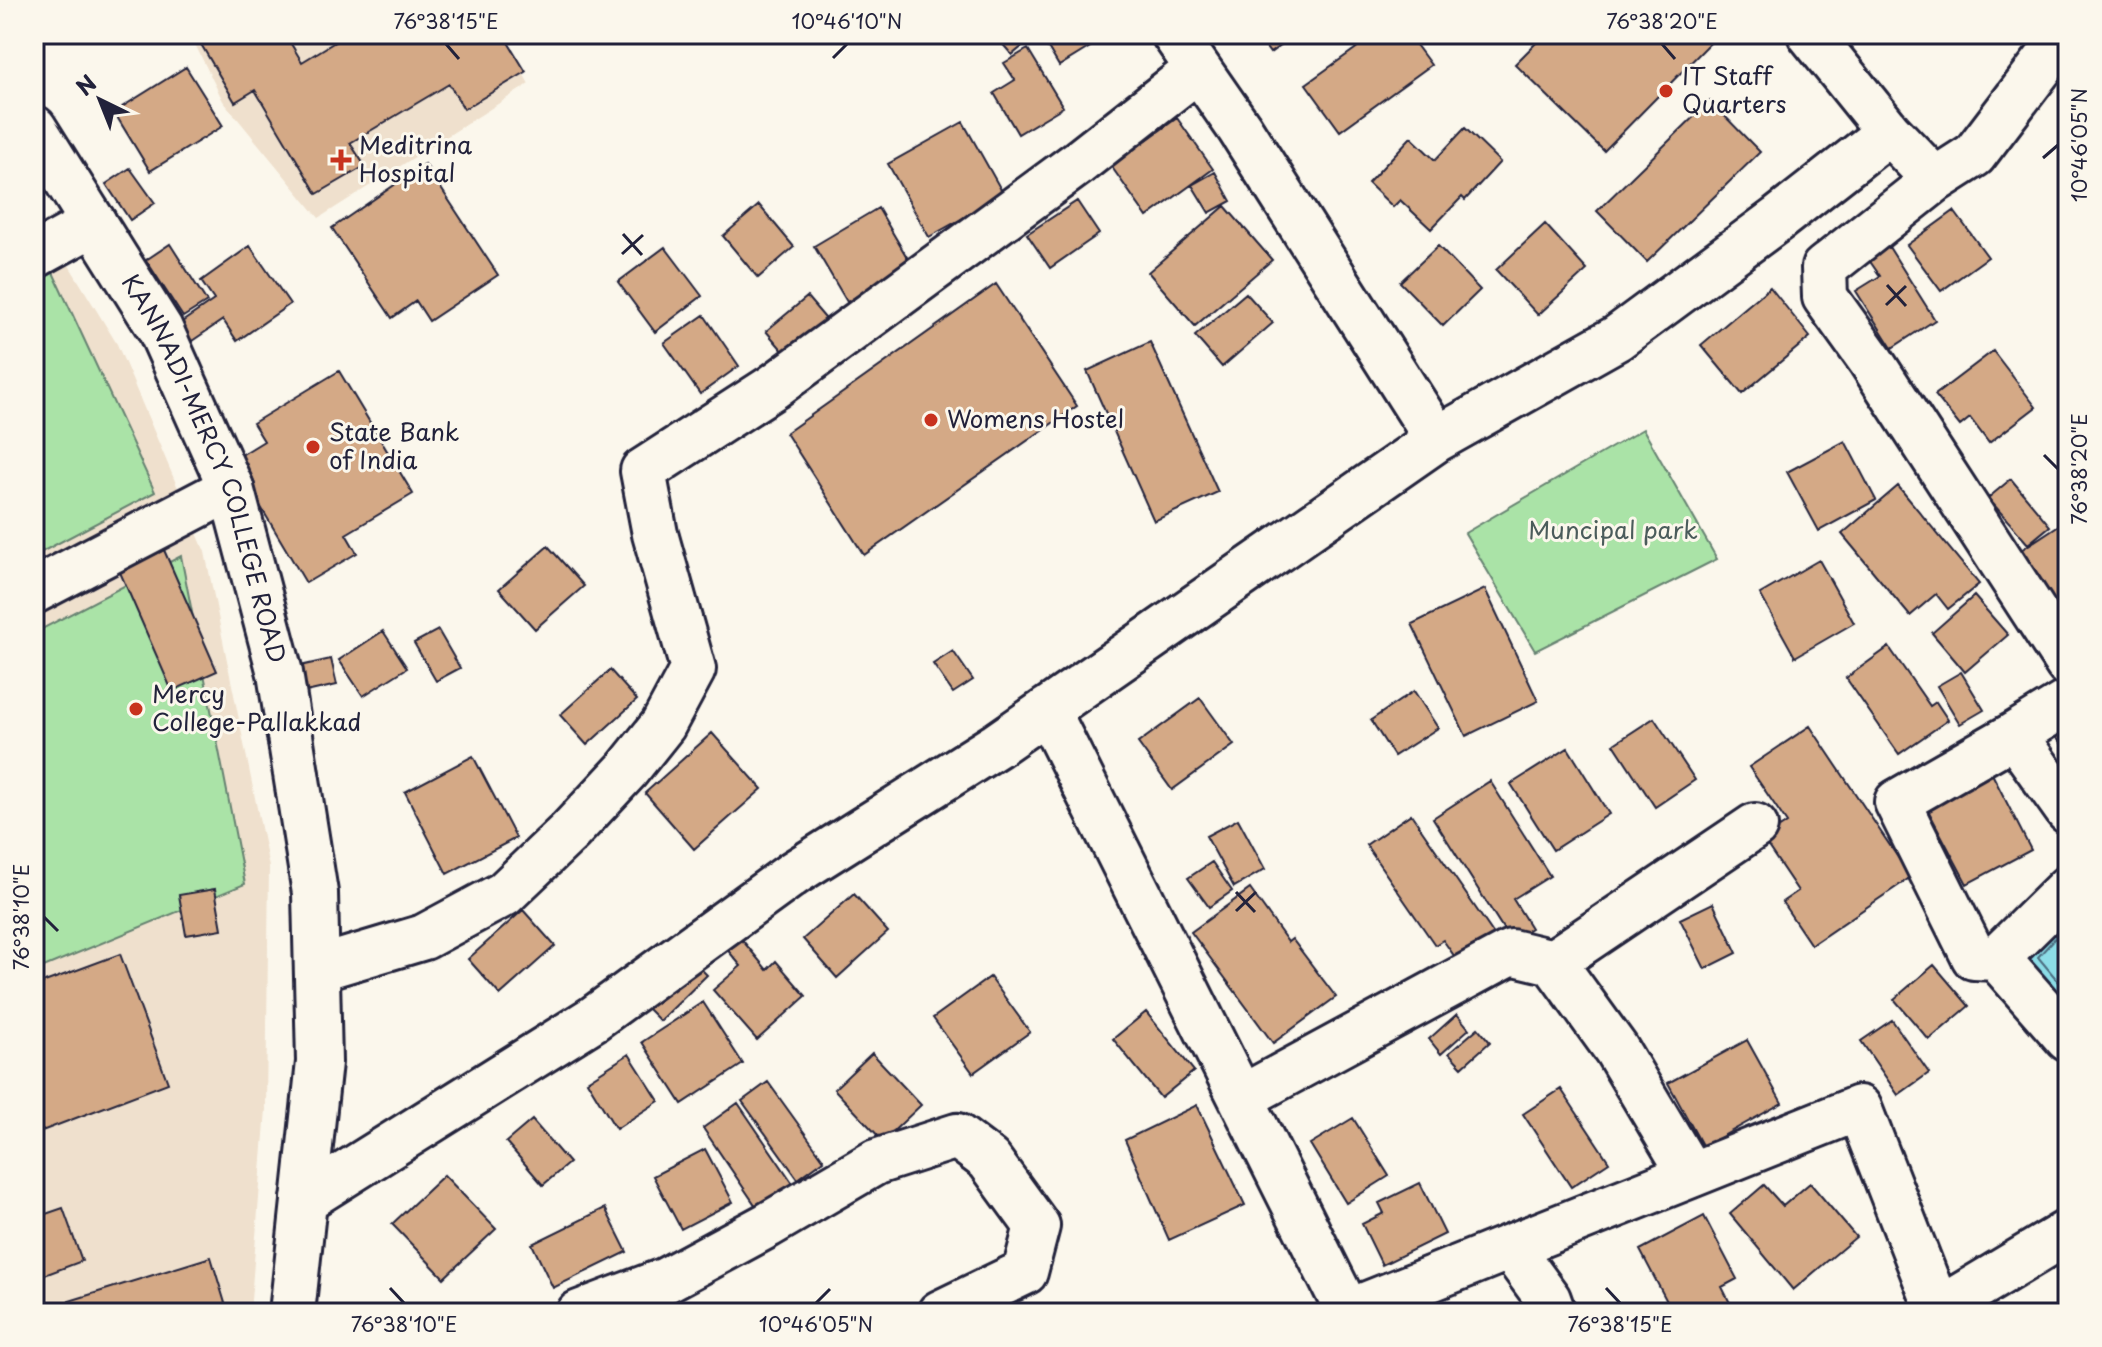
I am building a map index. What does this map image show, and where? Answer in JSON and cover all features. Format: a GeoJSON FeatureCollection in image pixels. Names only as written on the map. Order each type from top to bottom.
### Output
{"type":"FeatureCollection","features":[{"type":"Feature","properties":{"kind":"street"},"geometry":{"type":"LineString","coordinates":[[1174,34],[1240,129],[1437,439]]}},
{"type":"Feature","properties":{"kind":"street"},"geometry":{"type":"LineString","coordinates":[[1810,34],[1889,132],[1935,180]]}},
{"type":"Feature","properties":{"kind":"street"},"geometry":{"type":"LineString","coordinates":[[2066,34],[1974,155],[1935,180],[1824,268],[1825,297],[1871,361],[2068,664]]}},
{"type":"Feature","properties":{"kind":"street"},"geometry":{"type":"LineString","coordinates":[[317,969],[424,937],[504,894],[599,801],[663,725],[693,669],[655,534],[643,471],[773,387],[1078,163],[1198,69]]}},
{"type":"Feature","properties":{"kind":"street","name":"KANNADI-MERCY COLLEGE ROAD"},"geometry":{"type":"LineString","coordinates":[[34,128],[160,329],[231,488],[280,673],[315,893],[319,1062],[292,1313]]}},
{"type":"Feature","properties":{"kind":"street"},"geometry":{"type":"LineString","coordinates":[[304,1200],[593,1019],[794,873],[997,745],[1437,439],[1617,338],[1889,132]]}},
{"type":"Feature","properties":{"kind":"street"},"geometry":{"type":"LineString","coordinates":[[34,256],[94,223]]}},
{"type":"Feature","properties":{"kind":"street"},"geometry":{"type":"LineString","coordinates":[[34,591],[231,488]]}},
{"type":"Feature","properties":{"kind":"street"},"geometry":{"type":"LineString","coordinates":[[2068,702],[1897,802],[1974,957],[1997,958],[2068,1039]]}},
{"type":"Feature","properties":{"kind":"street"},"geometry":{"type":"LineString","coordinates":[[1047,710],[1349,1313],[1859,1108],[1936,1312],[2068,1232]]}},
{"type":"Feature","properties":{"kind":"street"},"geometry":{"type":"LineString","coordinates":[[2014,735],[2068,811]]}},
{"type":"Feature","properties":{"kind":"street"},"geometry":{"type":"LineString","coordinates":[[1553,962],[1755,826]]}},
{"type":"Feature","properties":{"kind":"street"},"geometry":{"type":"LineString","coordinates":[[1997,958],[2068,888]]}},
{"type":"Feature","properties":{"kind":"street"},"geometry":{"type":"LineString","coordinates":[[1241,1098],[1511,952],[1553,962],[1616,1049],[1691,1175]]}},
{"type":"Feature","properties":{"kind":"street"},"geometry":{"type":"LineString","coordinates":[[579,1313],[666,1280],[876,1162],[957,1136],[989,1160],[1037,1226],[1025,1272],[940,1313]]}},
{"type":"Feature","properties":{"kind":"street"},"geometry":{"type":"LineString","coordinates":[[1510,1247],[1548,1299],[1553,1313]]}},
{"type":"Feature","properties":{"kind":"shaded area","name":"Meditrina Hospital"},"geometry":{"type":"Polygon","coordinates":[[[190,34],[501,34],[529,84],[319,218],[223,101],[190,34]]]}},
{"type":"Feature","properties":{"kind":"shaded area","name":"Mercy College-Pallakkad"},"geometry":{"type":"Polygon","coordinates":[[[34,208],[117,344],[205,552],[269,867],[266,1109],[250,1313],[34,1313],[34,208]]]}},
{"type":"Feature","properties":{"kind":"green space"},"geometry":{"type":"Polygon","coordinates":[[[44,253],[155,492],[34,556],[34,259],[44,253]]]}},
{"type":"Feature","properties":{"kind":"green space","name":"Muncipal park"},"geometry":{"type":"Polygon","coordinates":[[[1643,429],[1717,559],[1535,651],[1465,533],[1643,429]]]}},
{"type":"Feature","properties":{"kind":"green space"},"geometry":{"type":"Polygon","coordinates":[[[181,556],[245,884],[34,971],[34,633],[181,556]]]}},
{"type":"Feature","properties":{"kind":"water"},"geometry":{"type":"Polygon","coordinates":[[[2068,912],[2068,1005],[2026,956],[2068,912]]]}},
{"type":"Feature","properties":{"kind":"building","name":"Meditrina Hospital"},"geometry":{"type":"Polygon","coordinates":[[[195,34],[285,34],[302,62],[348,34],[503,34],[526,72],[464,109],[449,84],[350,143],[365,166],[317,194],[255,90],[235,102],[195,34]]]}},
{"type":"Feature","properties":{"kind":"building"},"geometry":{"type":"Polygon","coordinates":[[[994,34],[1037,34],[1012,55],[994,34]]]}},
{"type":"Feature","properties":{"kind":"building"},"geometry":{"type":"Polygon","coordinates":[[[1040,34],[1089,34],[1095,44],[1059,66],[1040,34]]]}},
{"type":"Feature","properties":{"kind":"building"},"geometry":{"type":"Polygon","coordinates":[[[1256,34],[1296,34],[1270,53],[1256,34]]]}},
{"type":"Feature","properties":{"kind":"building"},"geometry":{"type":"Polygon","coordinates":[[[1376,34],[1408,34],[1431,65],[1340,131],[1306,84],[1376,34]]]}},
{"type":"Feature","properties":{"kind":"building"},"geometry":{"type":"Polygon","coordinates":[[[1545,34],[1707,34],[1713,40],[1604,151],[1515,64],[1545,34]]]}},
{"type":"Feature","properties":{"kind":"building"},"geometry":{"type":"Polygon","coordinates":[[[1028,49],[1063,107],[1018,134],[994,93],[1015,80],[1004,63],[1028,49]]]}},
{"type":"Feature","properties":{"kind":"building"},"geometry":{"type":"Polygon","coordinates":[[[186,67],[223,126],[150,171],[114,112],[186,67]]]}},
{"type":"Feature","properties":{"kind":"building"},"geometry":{"type":"Polygon","coordinates":[[[1710,101],[1760,152],[1647,262],[1597,211],[1710,101]]]}},
{"type":"Feature","properties":{"kind":"building"},"geometry":{"type":"Polygon","coordinates":[[[1177,118],[1213,169],[1147,217],[1111,166],[1177,118]]]}},
{"type":"Feature","properties":{"kind":"building"},"geometry":{"type":"Polygon","coordinates":[[[963,122],[1004,195],[929,237],[888,164],[963,122]]]}},
{"type":"Feature","properties":{"kind":"building"},"geometry":{"type":"Polygon","coordinates":[[[1465,128],[1500,162],[1465,200],[1462,197],[1431,229],[1400,200],[1393,207],[1368,183],[1411,137],[1435,160],[1465,128]]]}},
{"type":"Feature","properties":{"kind":"building"},"geometry":{"type":"Polygon","coordinates":[[[425,164],[498,275],[429,321],[416,301],[392,318],[332,228],[425,164]]]}},
{"type":"Feature","properties":{"kind":"building"},"geometry":{"type":"Polygon","coordinates":[[[130,168],[155,203],[130,220],[106,184],[130,168]]]}},
{"type":"Feature","properties":{"kind":"building"},"geometry":{"type":"Polygon","coordinates":[[[1215,172],[1231,201],[1209,213],[1192,185],[1215,172]]]}},
{"type":"Feature","properties":{"kind":"building"},"geometry":{"type":"Polygon","coordinates":[[[1077,201],[1099,234],[1050,268],[1027,234],[1077,201]]]}},
{"type":"Feature","properties":{"kind":"building"},"geometry":{"type":"Polygon","coordinates":[[[759,205],[794,247],[758,278],[723,236],[759,205]]]}},
{"type":"Feature","properties":{"kind":"building"},"geometry":{"type":"Polygon","coordinates":[[[1225,206],[1272,260],[1195,326],[1148,272],[1225,206]]]}},
{"type":"Feature","properties":{"kind":"building"},"geometry":{"type":"Polygon","coordinates":[[[878,208],[911,264],[847,302],[814,246],[878,208]]]}},
{"type":"Feature","properties":{"kind":"building"},"geometry":{"type":"Polygon","coordinates":[[[1954,211],[1988,257],[1941,291],[1907,245],[1954,211]]]}},
{"type":"Feature","properties":{"kind":"building"},"geometry":{"type":"Polygon","coordinates":[[[1545,224],[1587,270],[1538,315],[1496,270],[1545,224]]]}},
{"type":"Feature","properties":{"kind":"building"},"geometry":{"type":"Polygon","coordinates":[[[170,244],[207,302],[183,317],[146,260],[170,244]]]}},
{"type":"Feature","properties":{"kind":"building"},"geometry":{"type":"Polygon","coordinates":[[[250,246],[290,304],[237,341],[223,320],[192,341],[179,324],[214,300],[201,281],[250,246]]]}},
{"type":"Feature","properties":{"kind":"building"},"geometry":{"type":"Polygon","coordinates":[[[1438,246],[1480,290],[1443,326],[1400,282],[1438,246]]]}},
{"type":"Feature","properties":{"kind":"building"},"geometry":{"type":"Polygon","coordinates":[[[665,247],[702,296],[655,332],[618,282],[665,247]]]}},
{"type":"Feature","properties":{"kind":"building"},"geometry":{"type":"Polygon","coordinates":[[[1889,247],[1935,320],[1892,348],[1856,291],[1880,276],[1869,260],[1889,247]]]}},
{"type":"Feature","properties":{"kind":"building","name":"Womens Hostel"},"geometry":{"type":"Polygon","coordinates":[[[996,284],[1077,406],[864,555],[786,433],[996,284]]]}},
{"type":"Feature","properties":{"kind":"building"},"geometry":{"type":"Polygon","coordinates":[[[1770,287],[1810,337],[1742,394],[1701,345],[1770,287]]]}},
{"type":"Feature","properties":{"kind":"building"},"geometry":{"type":"Polygon","coordinates":[[[1246,293],[1273,323],[1222,367],[1195,336],[1246,293]]]}},
{"type":"Feature","properties":{"kind":"building"},"geometry":{"type":"Polygon","coordinates":[[[807,297],[836,331],[796,366],[766,331],[807,297]]]}},
{"type":"Feature","properties":{"kind":"building"},"geometry":{"type":"Polygon","coordinates":[[[704,315],[739,366],[700,394],[664,343],[704,315]]]}},
{"type":"Feature","properties":{"kind":"building"},"geometry":{"type":"Polygon","coordinates":[[[1150,342],[1218,492],[1154,521],[1087,371],[1150,342]]]}},
{"type":"Feature","properties":{"kind":"building"},"geometry":{"type":"Polygon","coordinates":[[[1993,351],[2036,407],[1989,443],[1970,418],[1960,426],[1935,395],[1993,351]]]}},
{"type":"Feature","properties":{"kind":"building"},"geometry":{"type":"Polygon","coordinates":[[[339,371],[413,494],[346,534],[357,553],[306,583],[233,460],[264,441],[253,423],[339,371]]]}},
{"type":"Feature","properties":{"kind":"building"},"geometry":{"type":"Polygon","coordinates":[[[1845,441],[1876,500],[1819,531],[1787,472],[1845,441]]]}},
{"type":"Feature","properties":{"kind":"building"},"geometry":{"type":"Polygon","coordinates":[[[2011,479],[2050,526],[2028,544],[1988,498],[2011,479]]]}},
{"type":"Feature","properties":{"kind":"building"},"geometry":{"type":"Polygon","coordinates":[[[1898,486],[1979,584],[1948,609],[1936,594],[1910,616],[1842,534],[1898,486]]]}},
{"type":"Feature","properties":{"kind":"building"},"geometry":{"type":"Polygon","coordinates":[[[2068,519],[2068,622],[2021,550],[2068,519]]]}},
{"type":"Feature","properties":{"kind":"building"},"geometry":{"type":"Polygon","coordinates":[[[548,546],[584,586],[535,629],[499,589],[548,546]]]}},
{"type":"Feature","properties":{"kind":"building"},"geometry":{"type":"Polygon","coordinates":[[[164,550],[217,671],[172,691],[119,570],[164,550]]]}},
{"type":"Feature","properties":{"kind":"building"},"geometry":{"type":"Polygon","coordinates":[[[1819,560],[1854,623],[1795,657],[1760,594],[1819,560]]]}},
{"type":"Feature","properties":{"kind":"building"},"geometry":{"type":"Polygon","coordinates":[[[1485,589],[1538,701],[1466,736],[1412,624],[1485,589]]]}},
{"type":"Feature","properties":{"kind":"building"},"geometry":{"type":"Polygon","coordinates":[[[1974,596],[2008,635],[1965,672],[1932,633],[1974,596]]]}},
{"type":"Feature","properties":{"kind":"building"},"geometry":{"type":"Polygon","coordinates":[[[438,630],[460,668],[436,681],[414,643],[438,630]]]}},
{"type":"Feature","properties":{"kind":"building"},"geometry":{"type":"Polygon","coordinates":[[[383,631],[407,668],[363,696],[339,660],[383,631]]]}},
{"type":"Feature","properties":{"kind":"building"},"geometry":{"type":"Polygon","coordinates":[[[1889,647],[1930,706],[1936,702],[1948,720],[1899,754],[1846,678],[1889,647]]]}},
{"type":"Feature","properties":{"kind":"building"},"geometry":{"type":"Polygon","coordinates":[[[953,651],[973,680],[953,693],[933,664],[953,651]]]}},
{"type":"Feature","properties":{"kind":"building"},"geometry":{"type":"Polygon","coordinates":[[[331,659],[337,685],[306,692],[300,666],[331,659]]]}},
{"type":"Feature","properties":{"kind":"building"},"geometry":{"type":"Polygon","coordinates":[[[610,670],[637,700],[587,745],[560,715],[610,670]]]}},
{"type":"Feature","properties":{"kind":"building"},"geometry":{"type":"Polygon","coordinates":[[[1961,672],[1984,710],[1960,724],[1937,686],[1961,672]]]}},
{"type":"Feature","properties":{"kind":"building"},"geometry":{"type":"Polygon","coordinates":[[[1414,691],[1438,728],[1394,756],[1371,720],[1414,691]]]}},
{"type":"Feature","properties":{"kind":"building"},"geometry":{"type":"Polygon","coordinates":[[[1200,698],[1234,745],[1172,790],[1138,743],[1200,698]]]}},
{"type":"Feature","properties":{"kind":"building"},"geometry":{"type":"Polygon","coordinates":[[[1654,718],[1695,780],[1655,807],[1614,744],[1654,718]]]}},
{"type":"Feature","properties":{"kind":"building"},"geometry":{"type":"Polygon","coordinates":[[[2068,720],[2068,751],[2053,734],[2068,720]]]}},
{"type":"Feature","properties":{"kind":"building"},"geometry":{"type":"Polygon","coordinates":[[[1810,726],[1911,877],[1811,945],[1782,902],[1798,891],[1763,839],[1787,823],[1749,767],[1810,726]]]}},
{"type":"Feature","properties":{"kind":"building"},"geometry":{"type":"Polygon","coordinates":[[[712,733],[762,789],[694,849],[645,793],[712,733]]]}},
{"type":"Feature","properties":{"kind":"building"},"geometry":{"type":"Polygon","coordinates":[[[1568,748],[1609,814],[1553,850],[1511,784],[1568,748]]]}},
{"type":"Feature","properties":{"kind":"building"},"geometry":{"type":"Polygon","coordinates":[[[473,756],[516,838],[447,874],[405,792],[473,756]]]}},
{"type":"Feature","properties":{"kind":"building"},"geometry":{"type":"Polygon","coordinates":[[[1985,760],[2031,850],[1967,884],[1920,795],[1985,760]]]}},
{"type":"Feature","properties":{"kind":"building"},"geometry":{"type":"Polygon","coordinates":[[[1490,781],[1550,876],[1513,899],[1531,928],[1511,941],[1433,818],[1490,781]]]}},
{"type":"Feature","properties":{"kind":"building"},"geometry":{"type":"Polygon","coordinates":[[[1411,814],[1499,942],[1462,967],[1443,940],[1435,945],[1366,845],[1411,814]]]}},
{"type":"Feature","properties":{"kind":"building"},"geometry":{"type":"Polygon","coordinates":[[[1238,819],[1265,869],[1234,887],[1206,836],[1238,819]]]}},
{"type":"Feature","properties":{"kind":"building"},"geometry":{"type":"Polygon","coordinates":[[[1212,862],[1232,891],[1209,907],[1188,878],[1212,862]]]}},
{"type":"Feature","properties":{"kind":"building"},"geometry":{"type":"Polygon","coordinates":[[[215,889],[222,929],[186,935],[179,895],[215,889]]]}},
{"type":"Feature","properties":{"kind":"building"},"geometry":{"type":"Polygon","coordinates":[[[1250,889],[1288,942],[1292,939],[1336,997],[1273,1043],[1191,932],[1250,889]]]}},
{"type":"Feature","properties":{"kind":"building"},"geometry":{"type":"Polygon","coordinates":[[[854,894],[888,932],[837,978],[803,939],[854,894]]]}},
{"type":"Feature","properties":{"kind":"building"},"geometry":{"type":"Polygon","coordinates":[[[1713,903],[1737,953],[1705,969],[1680,919],[1713,903]]]}},
{"type":"Feature","properties":{"kind":"building"},"geometry":{"type":"Polygon","coordinates":[[[523,910],[555,946],[500,995],[468,959],[523,910]]]}},
{"type":"Feature","properties":{"kind":"building"},"geometry":{"type":"Polygon","coordinates":[[[738,935],[767,970],[776,961],[806,996],[757,1040],[713,990],[741,966],[725,947],[738,935]]]}},
{"type":"Feature","properties":{"kind":"building"},"geometry":{"type":"Polygon","coordinates":[[[684,952],[707,975],[660,1021],[637,998],[684,952]]]}},
{"type":"Feature","properties":{"kind":"building"},"geometry":{"type":"Polygon","coordinates":[[[120,954],[168,1083],[34,1134],[34,986],[120,954]]]}},
{"type":"Feature","properties":{"kind":"building"},"geometry":{"type":"Polygon","coordinates":[[[1934,965],[1969,1006],[1929,1040],[1894,999],[1934,965]]]}},
{"type":"Feature","properties":{"kind":"building"},"geometry":{"type":"Polygon","coordinates":[[[990,977],[1030,1032],[973,1073],[933,1018],[990,977]]]}},
{"type":"Feature","properties":{"kind":"building"},"geometry":{"type":"Polygon","coordinates":[[[703,1002],[743,1064],[682,1104],[642,1042],[703,1002]]]}},
{"type":"Feature","properties":{"kind":"building"},"geometry":{"type":"Polygon","coordinates":[[[1146,1012],[1194,1071],[1161,1098],[1113,1039],[1146,1012]]]}},
{"type":"Feature","properties":{"kind":"building"},"geometry":{"type":"Polygon","coordinates":[[[1457,1014],[1469,1029],[1441,1054],[1429,1039],[1457,1014]]]}},
{"type":"Feature","properties":{"kind":"building"},"geometry":{"type":"Polygon","coordinates":[[[1892,1020],[1929,1073],[1898,1095],[1861,1041],[1892,1020]]]}},
{"type":"Feature","properties":{"kind":"building"},"geometry":{"type":"Polygon","coordinates":[[[1478,1028],[1490,1042],[1462,1067],[1449,1053],[1478,1028]]]}},
{"type":"Feature","properties":{"kind":"building"},"geometry":{"type":"Polygon","coordinates":[[[1747,1040],[1782,1103],[1703,1147],[1668,1083],[1747,1040]]]}},
{"type":"Feature","properties":{"kind":"building"},"geometry":{"type":"Polygon","coordinates":[[[872,1053],[921,1105],[883,1141],[834,1089],[872,1053]]]}},
{"type":"Feature","properties":{"kind":"building"},"geometry":{"type":"Polygon","coordinates":[[[629,1054],[659,1101],[616,1129],[587,1081],[629,1054]]]}},
{"type":"Feature","properties":{"kind":"building"},"geometry":{"type":"Polygon","coordinates":[[[768,1082],[824,1160],[798,1179],[742,1101],[768,1082]]]}},
{"type":"Feature","properties":{"kind":"building"},"geometry":{"type":"Polygon","coordinates":[[[1561,1089],[1609,1162],[1571,1187],[1523,1114],[1561,1089]]]}},
{"type":"Feature","properties":{"kind":"building"},"geometry":{"type":"Polygon","coordinates":[[[738,1103],[796,1188],[760,1212],[703,1128],[738,1103]]]}},
{"type":"Feature","properties":{"kind":"building"},"geometry":{"type":"Polygon","coordinates":[[[1197,1105],[1245,1205],[1169,1240],[1125,1140],[1197,1105]]]}},
{"type":"Feature","properties":{"kind":"building"},"geometry":{"type":"Polygon","coordinates":[[[1353,1118],[1389,1176],[1346,1203],[1310,1144],[1353,1118]]]}},
{"type":"Feature","properties":{"kind":"building"},"geometry":{"type":"Polygon","coordinates":[[[532,1120],[569,1163],[543,1185],[506,1142],[532,1120]]]}},
{"type":"Feature","properties":{"kind":"building"},"geometry":{"type":"Polygon","coordinates":[[[705,1149],[733,1202],[681,1229],[653,1176],[705,1149]]]}},
{"type":"Feature","properties":{"kind":"building"},"geometry":{"type":"Polygon","coordinates":[[[444,1175],[496,1229],[444,1278],[392,1224],[444,1175]]]}},
{"type":"Feature","properties":{"kind":"building"},"geometry":{"type":"Polygon","coordinates":[[[1420,1183],[1445,1234],[1382,1265],[1362,1224],[1384,1213],[1379,1203],[1420,1183]]]}},
{"type":"Feature","properties":{"kind":"building"},"geometry":{"type":"Polygon","coordinates":[[[1810,1183],[1856,1237],[1793,1290],[1730,1214],[1764,1185],[1783,1206],[1810,1183]]]}},
{"type":"Feature","properties":{"kind":"building"},"geometry":{"type":"Polygon","coordinates":[[[63,1208],[82,1261],[34,1279],[34,1218],[63,1208]]]}},
{"type":"Feature","properties":{"kind":"building"},"geometry":{"type":"Polygon","coordinates":[[[605,1208],[627,1252],[553,1288],[532,1244],[605,1208]]]}},
{"type":"Feature","properties":{"kind":"building"},"geometry":{"type":"Polygon","coordinates":[[[1704,1216],[1737,1279],[1722,1287],[1735,1313],[1673,1313],[1640,1250],[1704,1216]]]}},
{"type":"Feature","properties":{"kind":"building"},"geometry":{"type":"Polygon","coordinates":[[[211,1257],[228,1313],[34,1313],[34,1312],[211,1257]]]}},
{"type":"Feature","properties":{"kind":"building"},"geometry":{"type":"Polygon","coordinates":[[[1250,1304],[1257,1313],[1237,1313],[1250,1304]]]}},
{"type":"Feature","properties":{"kind":"place","name":"IT Staff Quarters"},"geometry":{"type":"Point","coordinates":[1666,91]}},
{"type":"Feature","properties":{"kind":"place","name":"Meditrina Hospital"},"geometry":{"type":"Point","coordinates":[341,160]}},
{"type":"Feature","properties":{"kind":"place","name":"Womens Hostel"},"geometry":{"type":"Point","coordinates":[931,420]}},
{"type":"Feature","properties":{"kind":"place","name":"State Bank of India"},"geometry":{"type":"Point","coordinates":[313,447]}},
{"type":"Feature","properties":{"kind":"place","name":"Mercy College-Pallakkad"},"geometry":{"type":"Point","coordinates":[136,709]}}]}
